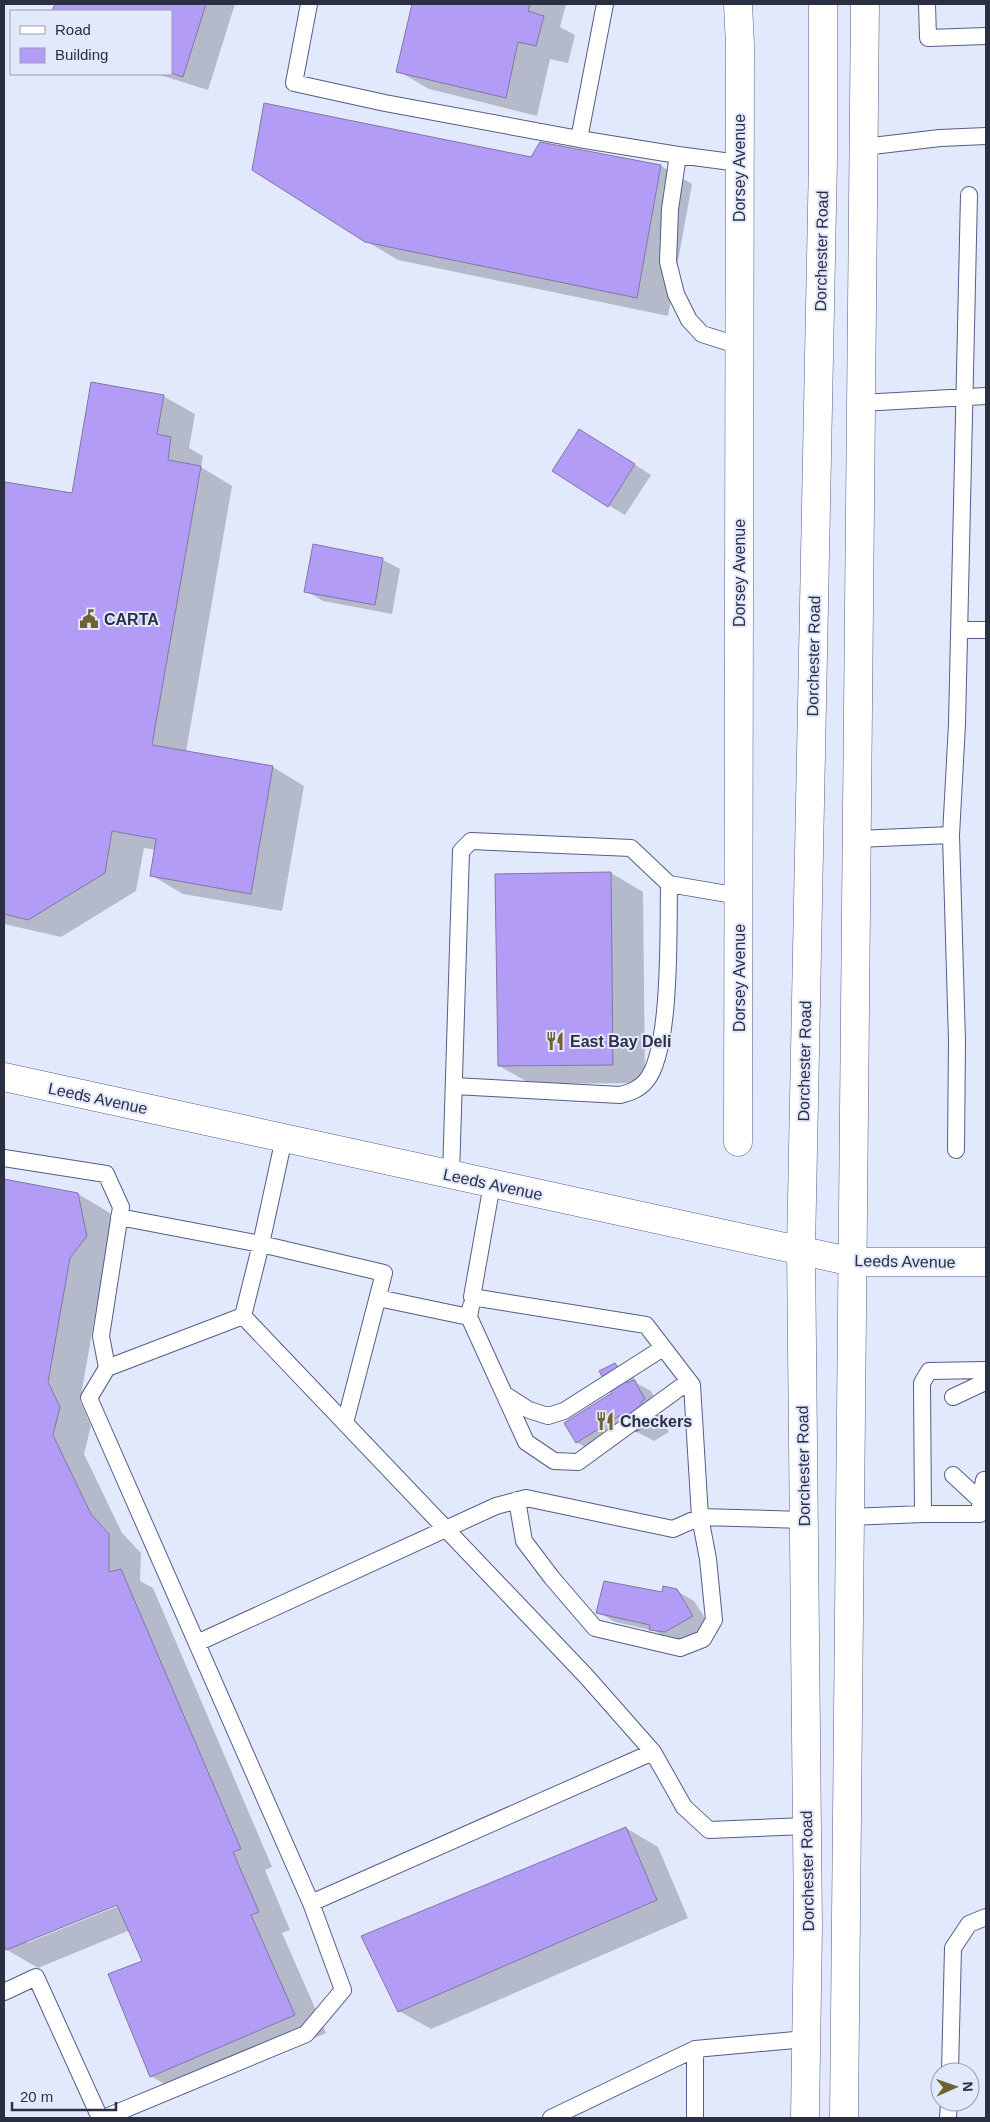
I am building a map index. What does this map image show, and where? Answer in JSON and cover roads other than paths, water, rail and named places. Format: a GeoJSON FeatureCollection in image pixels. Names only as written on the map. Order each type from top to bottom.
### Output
{"type":"FeatureCollection","features":[{"type":"Feature","properties":{"kind":"main road","name":"Dorsey Avenue"},"geometry":{"type":"LineString","coordinates":[[738,4],[740,45],[738,1142]]}},
{"type":"Feature","properties":{"kind":"main road","name":"Dorchester Road"},"geometry":{"type":"LineString","coordinates":[[805,2118],[808,1927],[800,1249],[823,158],[823,4]]}},
{"type":"Feature","properties":{"kind":"main road"},"geometry":{"type":"LineString","coordinates":[[844,2118],[865,4]]}},
{"type":"Feature","properties":{"kind":"main road"},"geometry":{"type":"LineString","coordinates":[[818,402],[861,403]]}},
{"type":"Feature","properties":{"kind":"main road","name":"Leeds Avenue"},"geometry":{"type":"LineString","coordinates":[[4,1077],[853,1262],[986,1262]]}},
{"type":"Feature","properties":{"kind":"lane"},"geometry":{"type":"LineString","coordinates":[[309,4],[294,83],[385,103],[579,140],[739,163]]}},
{"type":"Feature","properties":{"kind":"lane"},"geometry":{"type":"LineString","coordinates":[[579,140],[606,4]]}},
{"type":"Feature","properties":{"kind":"lane"},"geometry":{"type":"LineString","coordinates":[[927,4],[928,38],[986,36]]}},
{"type":"Feature","properties":{"kind":"lane"},"geometry":{"type":"LineString","coordinates":[[864,147],[940,138],[986,136]]}},
{"type":"Feature","properties":{"kind":"lane"},"geometry":{"type":"LineString","coordinates":[[678,155],[670,209],[668,262],[676,294],[689,320],[702,334],[740,346]]}},
{"type":"Feature","properties":{"kind":"lane"},"geometry":{"type":"LineString","coordinates":[[956,1150],[957,1041],[951,836],[957,724],[969,195]]}},
{"type":"Feature","properties":{"kind":"lane"},"geometry":{"type":"LineString","coordinates":[[861,403],[986,396]]}},
{"type":"Feature","properties":{"kind":"lane"},"geometry":{"type":"LineString","coordinates":[[958,630],[986,630]]}},
{"type":"Feature","properties":{"kind":"lane"},"geometry":{"type":"LineString","coordinates":[[857,839],[951,836]]}},
{"type":"Feature","properties":{"kind":"lane"},"geometry":{"type":"LineString","coordinates":[[451,1175],[461,851],[471,841],[631,848],[669,884],[739,896]]}},
{"type":"Feature","properties":{"kind":"lane"},"geometry":{"type":"LineString","coordinates":[[454,1086],[620,1094],[636,1091],[647,1080],[656,1061],[666,1012],[669,884]]}},
{"type":"Feature","properties":{"kind":"lane"},"geometry":{"type":"LineString","coordinates":[[243,1316],[284,1138]]}},
{"type":"Feature","properties":{"kind":"lane"},"geometry":{"type":"LineString","coordinates":[[4,1158],[106,1174],[121,1207],[101,1336],[107,1368]]}},
{"type":"Feature","properties":{"kind":"lane"},"geometry":{"type":"LineString","coordinates":[[492,1184],[469,1317],[526,1442],[554,1461],[578,1462],[689,1381]]}},
{"type":"Feature","properties":{"kind":"lane"},"geometry":{"type":"LineString","coordinates":[[120,1217],[261,1244],[384,1273],[345,1423]]}},
{"type":"Feature","properties":{"kind":"lane"},"geometry":{"type":"LineString","coordinates":[[472,1297],[646,1325],[692,1384],[700,1518],[708,1559],[714,1620],[703,1639],[680,1648],[595,1628],[552,1578],[524,1541],[517,1500]]}},
{"type":"Feature","properties":{"kind":"lane"},"geometry":{"type":"LineString","coordinates":[[378,1298],[469,1317]]}},
{"type":"Feature","properties":{"kind":"lane"},"geometry":{"type":"LineString","coordinates":[[4,1992],[36,1978],[102,2118],[306,2034],[343,1990],[311,1904],[89,1398],[107,1368],[243,1316]]}},
{"type":"Feature","properties":{"kind":"lane"},"geometry":{"type":"LineString","coordinates":[[243,1316],[586,1676],[653,1752],[684,1807],[709,1830],[806,1826]]}},
{"type":"Feature","properties":{"kind":"lane"},"geometry":{"type":"LineString","coordinates":[[504,1394],[529,1410],[548,1416],[564,1411],[663,1348]]}},
{"type":"Feature","properties":{"kind":"lane"},"geometry":{"type":"LineString","coordinates":[[923,1514],[922,1383],[929,1371],[984,1381]]}},
{"type":"Feature","properties":{"kind":"lane"},"geometry":{"type":"LineString","coordinates":[[953,1397],[984,1381]]}},
{"type":"Feature","properties":{"kind":"lane"},"geometry":{"type":"LineString","coordinates":[[953,1475],[983,1506]]}},
{"type":"Feature","properties":{"kind":"lane"},"geometry":{"type":"LineString","coordinates":[[983,1506],[984,1480]]}},
{"type":"Feature","properties":{"kind":"lane"},"geometry":{"type":"LineString","coordinates":[[197,1643],[496,1506],[526,1498],[673,1529],[700,1518],[803,1520]]}},
{"type":"Feature","properties":{"kind":"lane"},"geometry":{"type":"LineString","coordinates":[[850,1517],[923,1514],[983,1506]]}},
{"type":"Feature","properties":{"kind":"lane"},"geometry":{"type":"LineString","coordinates":[[311,1904],[653,1752]]}},
{"type":"Feature","properties":{"kind":"lane"},"geometry":{"type":"LineString","coordinates":[[950,2062],[954,1948],[969,1924],[986,1917]]}},
{"type":"Feature","properties":{"kind":"lane"},"geometry":{"type":"LineString","coordinates":[[551,2118],[695,2049],[806,2039]]}},
{"type":"Feature","properties":{"kind":"lane"},"geometry":{"type":"LineString","coordinates":[[695,2049],[695,2118]]}},
{"type":"Feature","properties":{"kind":"place","name":"CARTA"},"geometry":{"type":"Point","coordinates":[89,619]}},
{"type":"Feature","properties":{"kind":"place","name":"East Bay Deli"},"geometry":{"type":"Point","coordinates":[555,1041]}},
{"type":"Feature","properties":{"kind":"place","name":"Checkers"},"geometry":{"type":"Point","coordinates":[605,1421]}}]}
